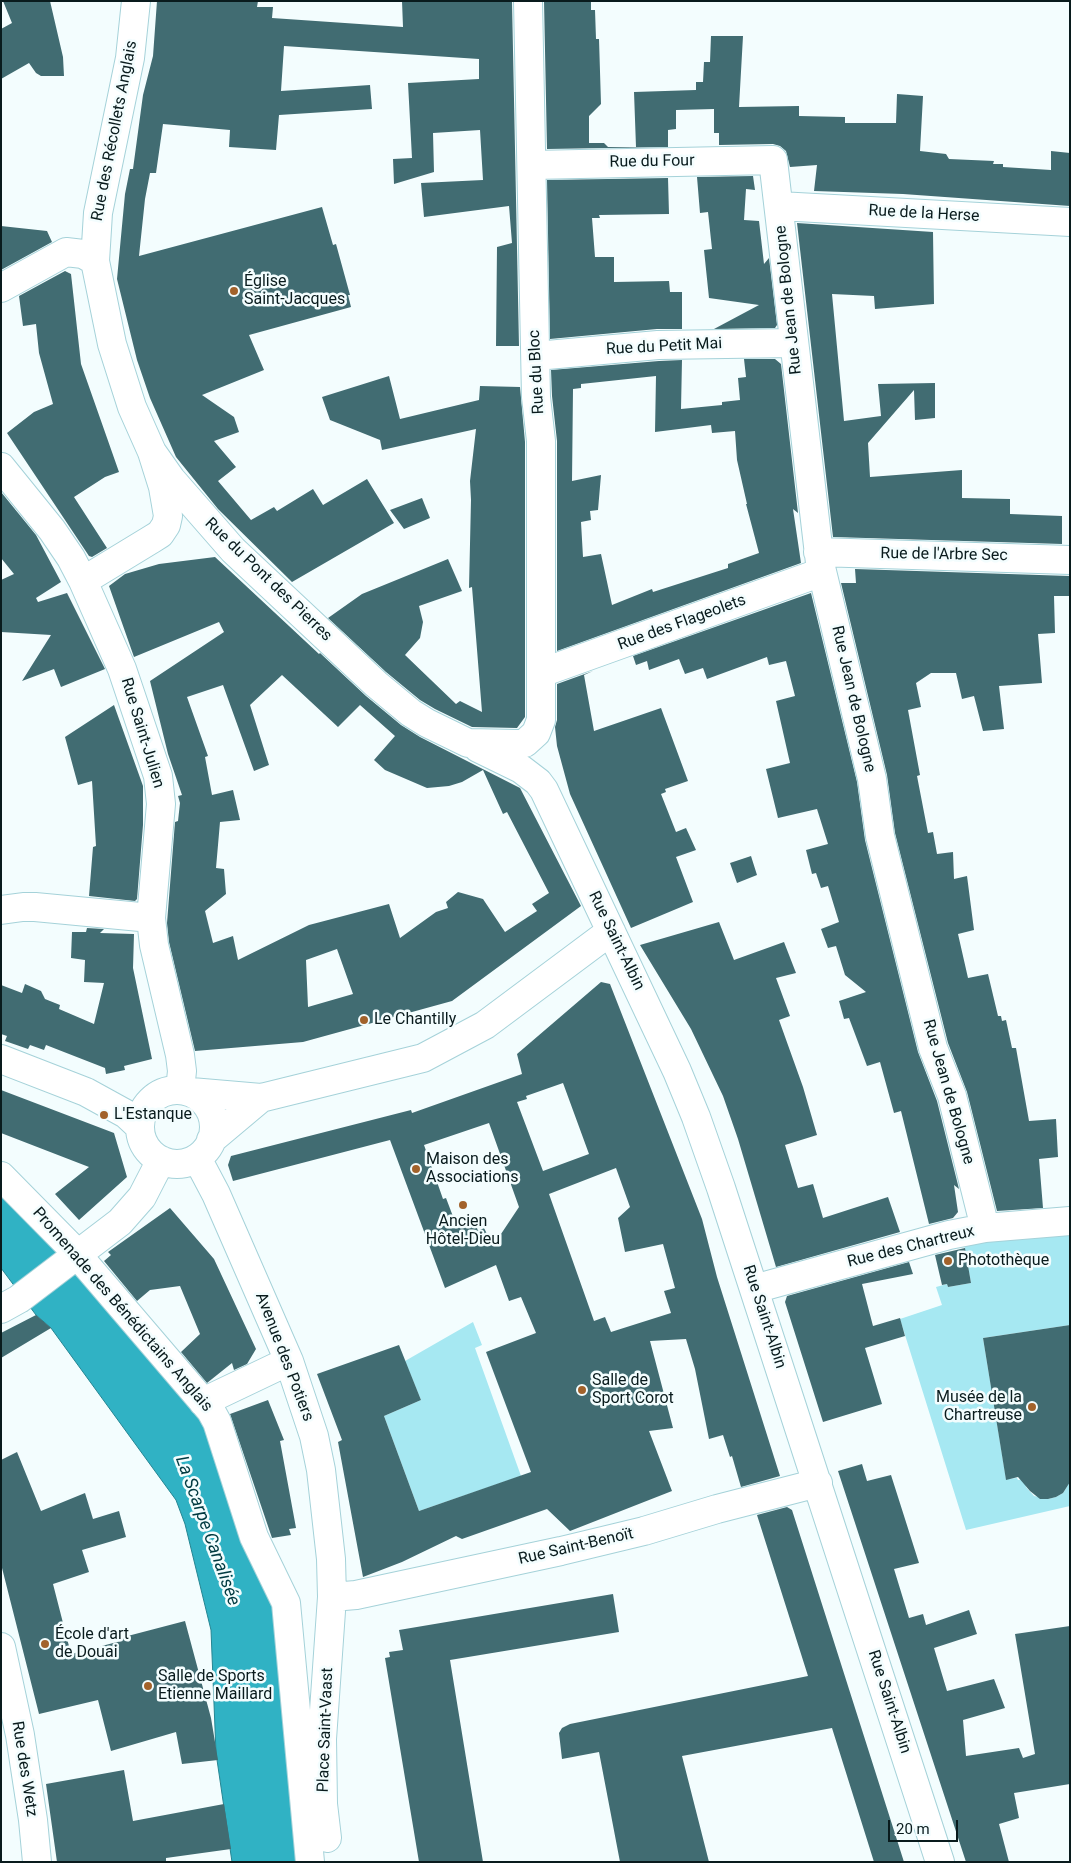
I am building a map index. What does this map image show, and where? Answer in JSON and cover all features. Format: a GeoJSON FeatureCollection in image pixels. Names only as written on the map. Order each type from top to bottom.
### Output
{"type":"FeatureCollection","features":[{"type":"Feature","properties":{"kind":"street","name":"Rue des Récollets Anglais"},"geometry":{"type":"LineString","coordinates":[[136,1],[130,58],[98,213],[95,261],[112,344],[132,407],[152,452]]}},
{"type":"Feature","properties":{"kind":"street","name":"Rue du Bloc"},"geometry":{"type":"LineString","coordinates":[[528,1],[536,397],[541,442],[541,720],[540,727],[531,739]]}},
{"type":"Feature","properties":{"kind":"street","name":"Rue du Four"},"geometry":{"type":"LineString","coordinates":[[532,165],[773,160]]}},
{"type":"Feature","properties":{"kind":"street","name":"Rue Jean de Bologne"},"geometry":{"type":"LineString","coordinates":[[773,160],[820,562],[872,779],[880,836],[933,1048],[952,1096],[985,1228]]}},
{"type":"Feature","properties":{"kind":"street","name":"Rue de la Herse"},"geometry":{"type":"LineString","coordinates":[[778,206],[1070,222]]}},
{"type":"Feature","properties":{"kind":"street"},"geometry":{"type":"LineString","coordinates":[[1,288],[66,252],[83,254],[95,261]]}},
{"type":"Feature","properties":{"kind":"street","name":"Rue du Petit Mai"},"geometry":{"type":"LineString","coordinates":[[536,356],[658,345],[794,343]]}},
{"type":"Feature","properties":{"kind":"street"},"geometry":{"type":"LineString","coordinates":[[83,581],[160,534],[166,525],[167,506],[152,452]]}},
{"type":"Feature","properties":{"kind":"street","name":"Rue du Pont des Pierres"},"geometry":{"type":"LineString","coordinates":[[152,452],[171,479],[233,550],[376,684],[419,718],[521,769],[538,782],[544,790]]}},
{"type":"Feature","properties":{"kind":"street","name":"Rue Saint-Julien"},"geometry":{"type":"LineString","coordinates":[[1,467],[52,530],[71,558],[83,581],[122,669],[154,763],[161,792],[161,804],[151,918],[154,945],[180,1055],[182,1071],[177,1092]]}},
{"type":"Feature","properties":{"kind":"street","name":"Rue de l'Arbre Sec"},"geometry":{"type":"LineString","coordinates":[[820,562],[1070,560]]}},
{"type":"Feature","properties":{"kind":"street","name":"Rue des Flageolets"},"geometry":{"type":"LineString","coordinates":[[541,673],[820,562]]}},
{"type":"Feature","properties":{"kind":"street","name":"Rue du Pont des Pierres"},"geometry":{"type":"LineString","coordinates":[[468,743],[511,745],[525,743],[531,739]]}},
{"type":"Feature","properties":{"kind":"street","name":"Rue Saint-Albin"},"geometry":{"type":"LineString","coordinates":[[544,790],[660,1034],[696,1117],[818,1483],[940,1862]]}},
{"type":"Feature","properties":{"kind":"street"},"geometry":{"type":"LineString","coordinates":[[3,910],[35,907],[151,918]]}},
{"type":"Feature","properties":{"kind":"street"},"geometry":{"type":"LineString","coordinates":[[86,1092],[126,1096],[177,1092],[261,1098],[409,1063],[434,1054],[485,1025],[611,931]]}},
{"type":"Feature","properties":{"kind":"street"},"geometry":{"type":"LineString","coordinates":[[1,1059],[86,1092],[126,1114],[140,1127]]}},
{"type":"Feature","properties":{"kind":"street"},"geometry":{"type":"LineString","coordinates":[[204,1149],[214,1124],[211,1112],[205,1102],[177,1092],[147,1105],[142,1115],[140,1127],[146,1147],[161,1160],[176,1164],[187,1162],[204,1149],[261,1098]]}},
{"type":"Feature","properties":{"kind":"street","name":"Avenue des Potiers"},"geometry":{"type":"LineString","coordinates":[[204,1149],[216,1194],[289,1361],[314,1436],[321,1470],[331,1559],[332,1597]]}},
{"type":"Feature","properties":{"kind":"street"},"geometry":{"type":"LineString","coordinates":[[10,1304],[78,1256],[132,1210],[142,1197],[161,1160]]}},
{"type":"Feature","properties":{"kind":"street","name":"Promenade des Bénédictains Anglais"},"geometry":{"type":"LineString","coordinates":[[1,1176],[69,1245],[218,1422],[254,1537],[286,1603],[310,1862]]}},
{"type":"Feature","properties":{"kind":"street","name":"Rue des Chartreux"},"geometry":{"type":"LineString","coordinates":[[754,1289],[949,1235],[985,1228],[1070,1221]]}},
{"type":"Feature","properties":{"kind":"street"},"geometry":{"type":"LineString","coordinates":[[203,1402],[289,1361]]}},
{"type":"Feature","properties":{"kind":"street","name":"Rue Saint-Benoït"},"geometry":{"type":"LineString","coordinates":[[332,1597],[356,1595],[465,1572],[644,1531],[716,1509],[818,1483]]}},
{"type":"Feature","properties":{"kind":"street","name":"Place Saint-Vaast"},"geometry":{"type":"LineString","coordinates":[[328,1862],[323,1804],[322,1749],[332,1597]]}},
{"type":"Feature","properties":{"kind":"street","name":"Rue des Wetz"},"geometry":{"type":"LineString","coordinates":[[3,1664],[20,1736],[33,1820],[37,1862]]}},
{"type":"Feature","properties":{"kind":"shaded area"},"geometry":{"type":"Polygon","coordinates":[[[1070,1234],[1070,1325],[983,1338],[1006,1479],[1024,1479],[1026,1487],[1034,1496],[1048,1499],[1063,1493],[1068,1485],[1070,1475],[1070,1506],[966,1530],[900,1319],[942,1305],[936,1287],[947,1284],[948,1287],[971,1283],[964,1244],[1070,1234]]]}},
{"type":"Feature","properties":{"kind":"shaded area"},"geometry":{"type":"Polygon","coordinates":[[[473,1322],[482,1345],[475,1348],[521,1476],[419,1511],[384,1416],[421,1400],[405,1361],[473,1322]]]}},
{"type":"Feature","properties":{"kind":"water","name":"La Scarpe Canalisée"},"geometry":{"type":"Polygon","coordinates":[[[1,1182],[211,1421],[274,1603],[303,1862],[232,1862],[216,1753],[211,1630],[185,1524],[176,1500],[51,1328],[36,1315],[1,1268],[1,1182]]]}},
{"type":"Feature","properties":{"kind":"building"},"geometry":{"type":"Polygon","coordinates":[[[3,1],[50,1],[63,57],[64,76],[41,76],[36,73],[29,63],[1,79],[1,29],[12,23],[3,1]]]}},
{"type":"Feature","properties":{"kind":"building"},"geometry":{"type":"Polygon","coordinates":[[[157,1],[258,1],[257,7],[273,7],[272,18],[403,27],[402,1],[512,1],[519,346],[496,346],[497,247],[512,243],[509,206],[424,217],[421,183],[483,180],[480,130],[433,133],[434,172],[394,184],[393,159],[412,158],[408,83],[479,79],[479,59],[284,46],[281,91],[370,85],[372,109],[279,115],[276,150],[229,147],[230,130],[163,124],[156,173],[150,173],[145,199],[139,256],[322,207],[333,245],[336,244],[350,295],[348,295],[351,307],[249,335],[264,370],[202,395],[234,417],[239,432],[214,441],[236,467],[218,481],[251,520],[274,507],[277,511],[313,489],[323,505],[367,479],[394,523],[292,582],[218,509],[176,457],[150,398],[137,360],[117,279],[125,194],[130,169],[133,169],[143,95],[153,56],[157,1]]]}},
{"type":"Feature","properties":{"kind":"building"},"geometry":{"type":"Polygon","coordinates":[[[544,1],[591,1],[591,10],[595,10],[596,39],[599,39],[601,104],[589,116],[589,143],[604,143],[608,147],[636,147],[634,92],[696,90],[696,82],[703,82],[704,62],[710,62],[711,36],[743,36],[739,107],[799,106],[799,116],[845,117],[845,123],[896,123],[897,94],[923,96],[920,151],[946,154],[949,159],[994,161],[993,164],[1003,164],[1003,167],[1051,170],[1051,151],[1070,153],[1070,206],[903,194],[814,191],[817,165],[790,167],[786,151],[780,146],[773,144],[719,145],[719,133],[714,133],[714,109],[676,110],[676,129],[668,130],[668,147],[547,149],[544,1]]]}},
{"type":"Feature","properties":{"kind":"building"},"geometry":{"type":"Polygon","coordinates":[[[753,176],[755,190],[746,189],[744,220],[759,221],[764,264],[769,258],[777,325],[775,328],[714,329],[759,305],[709,298],[704,250],[712,249],[708,212],[700,213],[697,177],[753,176]]]}},
{"type":"Feature","properties":{"kind":"building"},"geometry":{"type":"Polygon","coordinates":[[[668,178],[669,214],[599,215],[600,218],[592,218],[595,257],[614,257],[614,282],[669,281],[670,292],[682,292],[682,329],[657,329],[550,339],[547,180],[668,178]]]}},
{"type":"Feature","properties":{"kind":"building"},"geometry":{"type":"Polygon","coordinates":[[[797,223],[933,232],[934,304],[875,309],[874,296],[832,294],[844,421],[881,416],[878,384],[935,383],[935,418],[915,420],[914,390],[868,443],[870,477],[962,470],[962,498],[1010,499],[1010,514],[1062,516],[1062,544],[833,537],[797,223]]]}},
{"type":"Feature","properties":{"kind":"building"},"geometry":{"type":"Polygon","coordinates":[[[1,226],[47,231],[52,242],[1,270],[1,226]]]}},
{"type":"Feature","properties":{"kind":"building"},"geometry":{"type":"Polygon","coordinates":[[[65,271],[71,274],[81,364],[119,472],[105,477],[74,497],[107,548],[92,557],[89,556],[7,433],[34,412],[53,404],[39,353],[36,324],[23,326],[19,296],[65,271]]]}},
{"type":"Feature","properties":{"kind":"building"},"geometry":{"type":"Polygon","coordinates":[[[744,359],[775,359],[781,364],[798,513],[793,509],[801,563],[557,651],[557,441],[551,370],[682,360],[681,409],[722,405],[722,402],[740,400],[738,378],[746,377],[744,359]],[[656,376],[581,384],[581,388],[573,389],[572,481],[601,475],[598,510],[590,511],[591,520],[581,522],[583,557],[601,554],[612,605],[652,589],[653,592],[728,568],[728,564],[759,553],[737,460],[735,431],[712,433],[711,425],[655,432],[656,376]]]}},
{"type":"Feature","properties":{"kind":"building"},"geometry":{"type":"Polygon","coordinates":[[[389,376],[400,419],[479,400],[480,386],[520,387],[525,442],[525,717],[517,728],[472,727],[435,709],[420,700],[386,672],[328,618],[362,594],[448,559],[462,591],[419,606],[423,622],[420,638],[405,655],[456,704],[460,701],[482,712],[472,587],[469,588],[470,481],[476,429],[382,450],[380,440],[330,420],[322,397],[389,376]]]}},
{"type":"Feature","properties":{"kind":"building"},"geometry":{"type":"Polygon","coordinates":[[[1,492],[36,535],[61,582],[36,598],[38,602],[67,593],[105,669],[61,687],[54,669],[22,681],[51,635],[1,632],[1,580],[14,574],[1,558],[1,492]]]}},
{"type":"Feature","properties":{"kind":"building"},"geometry":{"type":"Polygon","coordinates":[[[422,498],[430,518],[404,529],[390,510],[422,498]]]}},
{"type":"Feature","properties":{"kind":"building"},"geometry":{"type":"Polygon","coordinates":[[[215,557],[319,654],[401,725],[420,737],[520,788],[581,906],[452,1001],[303,1042],[195,1051],[169,942],[167,923],[175,822],[178,821],[180,803],[178,796],[182,795],[168,754],[150,681],[224,632],[219,622],[134,657],[109,586],[125,574],[159,564],[215,557]],[[282,675],[250,705],[269,765],[254,771],[223,685],[187,697],[208,756],[205,757],[212,795],[233,790],[240,820],[220,822],[216,868],[224,869],[226,894],[205,911],[213,943],[233,936],[238,960],[309,925],[389,904],[400,938],[436,912],[448,908],[446,902],[458,892],[483,899],[505,932],[537,911],[532,904],[549,893],[507,812],[503,814],[483,770],[462,782],[449,786],[427,788],[385,770],[374,760],[395,736],[360,705],[338,727],[282,675]],[[337,949],[306,960],[308,1007],[353,994],[337,949]]]}},
{"type":"Feature","properties":{"kind":"building"},"geometry":{"type":"Polygon","coordinates":[[[855,569],[1070,576],[1070,596],[1054,596],[1055,633],[1038,634],[1042,683],[999,686],[1004,729],[983,731],[974,696],[962,699],[956,673],[931,673],[916,683],[921,707],[908,710],[920,775],[917,776],[928,833],[933,832],[937,854],[953,852],[954,879],[967,876],[974,930],[958,934],[968,978],[988,974],[998,1016],[1001,1016],[1002,1021],[1006,1020],[1012,1048],[1016,1048],[1029,1121],[1056,1119],[1058,1157],[1039,1159],[1043,1208],[997,1211],[967,1092],[948,1043],[895,833],[887,775],[841,583],[856,583],[855,569]]]}},
{"type":"Feature","properties":{"kind":"building"},"geometry":{"type":"Polygon","coordinates":[[[811,593],[857,782],[865,840],[918,1052],[937,1101],[959,1189],[954,1185],[958,1212],[953,1218],[929,1224],[901,1111],[894,1113],[880,1062],[867,1066],[849,1018],[844,1019],[839,1001],[866,992],[845,975],[836,946],[828,948],[821,929],[839,922],[828,886],[821,888],[816,873],[812,874],[806,850],[828,844],[817,809],[778,818],[766,769],[790,763],[776,701],[795,696],[786,661],[769,665],[767,657],[707,679],[703,668],[685,674],[679,659],[649,670],[647,661],[636,665],[633,656],[811,593]]]}},
{"type":"Feature","properties":{"kind":"building"},"geometry":{"type":"Polygon","coordinates":[[[593,671],[584,675],[594,731],[661,708],[688,781],[665,789],[666,792],[661,794],[676,832],[686,828],[696,850],[676,857],[693,902],[631,928],[570,794],[557,746],[555,727],[557,720],[557,684],[593,671]]]}},
{"type":"Feature","properties":{"kind":"building"},"geometry":{"type":"Polygon","coordinates":[[[114,705],[143,786],[143,825],[137,899],[135,901],[89,896],[93,847],[96,846],[92,781],[78,785],[65,737],[114,705]]]}},
{"type":"Feature","properties":{"kind":"building"},"geometry":{"type":"Polygon","coordinates":[[[751,856],[757,875],[737,883],[730,863],[751,856]]]}},
{"type":"Feature","properties":{"kind":"building"},"geometry":{"type":"Polygon","coordinates":[[[719,922],[734,960],[784,942],[796,973],[776,978],[790,1016],[779,1020],[803,1087],[817,1135],[785,1145],[798,1188],[813,1184],[823,1218],[888,1197],[900,1232],[776,1267],[738,1139],[723,1096],[691,1029],[640,945],[719,922]]]}},
{"type":"Feature","properties":{"kind":"building"},"geometry":{"type":"Polygon","coordinates":[[[87,928],[104,929],[100,933],[134,934],[133,968],[152,1059],[124,1066],[125,1070],[106,1074],[105,1068],[46,1045],[44,1050],[30,1045],[28,1049],[5,1041],[7,1036],[1,1034],[1,985],[22,993],[25,984],[41,991],[45,999],[60,1005],[59,1009],[94,1024],[104,983],[84,982],[85,960],[71,958],[72,932],[86,932],[87,928]]]}},
{"type":"Feature","properties":{"kind":"building"},"geometry":{"type":"Polygon","coordinates":[[[601,982],[610,984],[702,1219],[717,1277],[780,1476],[741,1487],[732,1456],[730,1457],[723,1435],[709,1439],[695,1369],[686,1339],[650,1341],[673,1428],[649,1431],[672,1491],[570,1531],[547,1509],[462,1539],[456,1536],[402,1562],[363,1577],[338,1442],[342,1440],[317,1374],[399,1345],[421,1400],[384,1416],[419,1511],[531,1472],[486,1352],[536,1333],[521,1297],[509,1301],[496,1265],[445,1288],[390,1140],[233,1181],[228,1165],[231,1156],[411,1110],[412,1113],[522,1074],[517,1054],[601,982]],[[563,1083],[526,1096],[527,1099],[517,1102],[543,1171],[589,1154],[563,1083]],[[489,1123],[424,1145],[443,1199],[446,1198],[457,1227],[475,1222],[478,1231],[484,1228],[493,1246],[519,1207],[489,1123]],[[616,1168],[549,1194],[594,1321],[605,1317],[611,1332],[671,1313],[664,1291],[675,1288],[663,1244],[625,1252],[618,1218],[630,1207],[616,1168]]]}},
{"type":"Feature","properties":{"kind":"building"},"geometry":{"type":"Polygon","coordinates":[[[1,1090],[114,1133],[127,1177],[79,1220],[55,1194],[89,1167],[1,1133],[1,1090]]]}},
{"type":"Feature","properties":{"kind":"building"},"geometry":{"type":"Polygon","coordinates":[[[170,1208],[214,1259],[256,1349],[247,1364],[234,1370],[232,1363],[207,1383],[181,1352],[200,1334],[180,1286],[150,1290],[137,1301],[104,1261],[111,1255],[108,1252],[170,1208]]]}},
{"type":"Feature","properties":{"kind":"building","name":"Photothèque"},"geometry":{"type":"Polygon","coordinates":[[[965,1248],[971,1283],[948,1287],[947,1284],[942,1285],[935,1255],[965,1248]]]}},
{"type":"Feature","properties":{"kind":"building"},"geometry":{"type":"Polygon","coordinates":[[[909,1262],[913,1274],[862,1284],[873,1326],[900,1318],[905,1336],[865,1348],[882,1404],[823,1422],[785,1302],[787,1296],[909,1262]]]}},
{"type":"Feature","properties":{"kind":"building"},"geometry":{"type":"Polygon","coordinates":[[[36,1315],[51,1328],[1,1358],[1,1333],[36,1315]]]}},
{"type":"Feature","properties":{"kind":"building","name":"Musée de la Chartreuse"},"geometry":{"type":"Polygon","coordinates":[[[1070,1325],[1070,1482],[1063,1493],[1056,1497],[1040,1499],[1018,1477],[1006,1480],[983,1338],[1070,1325]]]}},
{"type":"Feature","properties":{"kind":"building"},"geometry":{"type":"Polygon","coordinates":[[[268,1400],[284,1440],[280,1441],[296,1528],[289,1529],[291,1535],[272,1538],[230,1414],[268,1400]]]}},
{"type":"Feature","properties":{"kind":"building"},"geometry":{"type":"Polygon","coordinates":[[[17,1452],[41,1511],[85,1493],[93,1519],[119,1511],[126,1537],[82,1550],[89,1572],[53,1584],[71,1654],[121,1641],[120,1638],[185,1621],[211,1718],[218,1760],[182,1764],[176,1732],[111,1751],[98,1700],[39,1714],[1,1564],[1,1460],[17,1452]]]}},
{"type":"Feature","properties":{"kind":"building"},"geometry":{"type":"Polygon","coordinates":[[[862,1464],[867,1481],[891,1475],[919,1563],[894,1569],[909,1618],[923,1614],[926,1625],[969,1610],[977,1634],[934,1648],[947,1691],[994,1679],[1005,1708],[963,1720],[966,1756],[1019,1748],[1023,1758],[1035,1754],[1015,1634],[1070,1626],[1070,1784],[1014,1793],[1019,1818],[999,1824],[1009,1862],[966,1862],[838,1471],[862,1464]]]}},
{"type":"Feature","properties":{"kind":"building"},"geometry":{"type":"Polygon","coordinates":[[[787,1507],[792,1510],[904,1862],[874,1862],[832,1728],[682,1756],[709,1862],[620,1862],[599,1752],[562,1759],[559,1733],[562,1728],[570,1724],[808,1676],[757,1515],[787,1507]]]}},
{"type":"Feature","properties":{"kind":"building"},"geometry":{"type":"Polygon","coordinates":[[[613,1594],[619,1632],[450,1660],[483,1862],[419,1862],[385,1658],[390,1657],[389,1652],[403,1650],[399,1630],[613,1594]]]}},
{"type":"Feature","properties":{"kind":"building"},"geometry":{"type":"Polygon","coordinates":[[[124,1770],[133,1821],[224,1804],[231,1849],[166,1858],[166,1862],[57,1862],[46,1784],[124,1770]]]}},
{"type":"Feature","properties":{"kind":"place","name":"Église Saint-Jacques"},"geometry":{"type":"Point","coordinates":[234,291]}},
{"type":"Feature","properties":{"kind":"place","name":"Le Chantilly"},"geometry":{"type":"Point","coordinates":[364,1020]}},
{"type":"Feature","properties":{"kind":"place","name":"L'Estanque"},"geometry":{"type":"Point","coordinates":[104,1115]}},
{"type":"Feature","properties":{"kind":"place","name":"Maison des Associations"},"geometry":{"type":"Point","coordinates":[416,1169]}},
{"type":"Feature","properties":{"kind":"place","name":"Ancien Hôtel-Dieu"},"geometry":{"type":"Point","coordinates":[463,1205]}},
{"type":"Feature","properties":{"kind":"place","name":"Photothèque"},"geometry":{"type":"Point","coordinates":[948,1261]}},
{"type":"Feature","properties":{"kind":"place","name":"Salle de Sport Corot"},"geometry":{"type":"Point","coordinates":[582,1390]}},
{"type":"Feature","properties":{"kind":"place","name":"Musée de la Chartreuse"},"geometry":{"type":"Point","coordinates":[1032,1407]}},
{"type":"Feature","properties":{"kind":"place","name":"École d'art de Douai"},"geometry":{"type":"Point","coordinates":[45,1644]}},
{"type":"Feature","properties":{"kind":"place","name":"Salle de Sports Etienne Maillard"},"geometry":{"type":"Point","coordinates":[148,1686]}}]}
